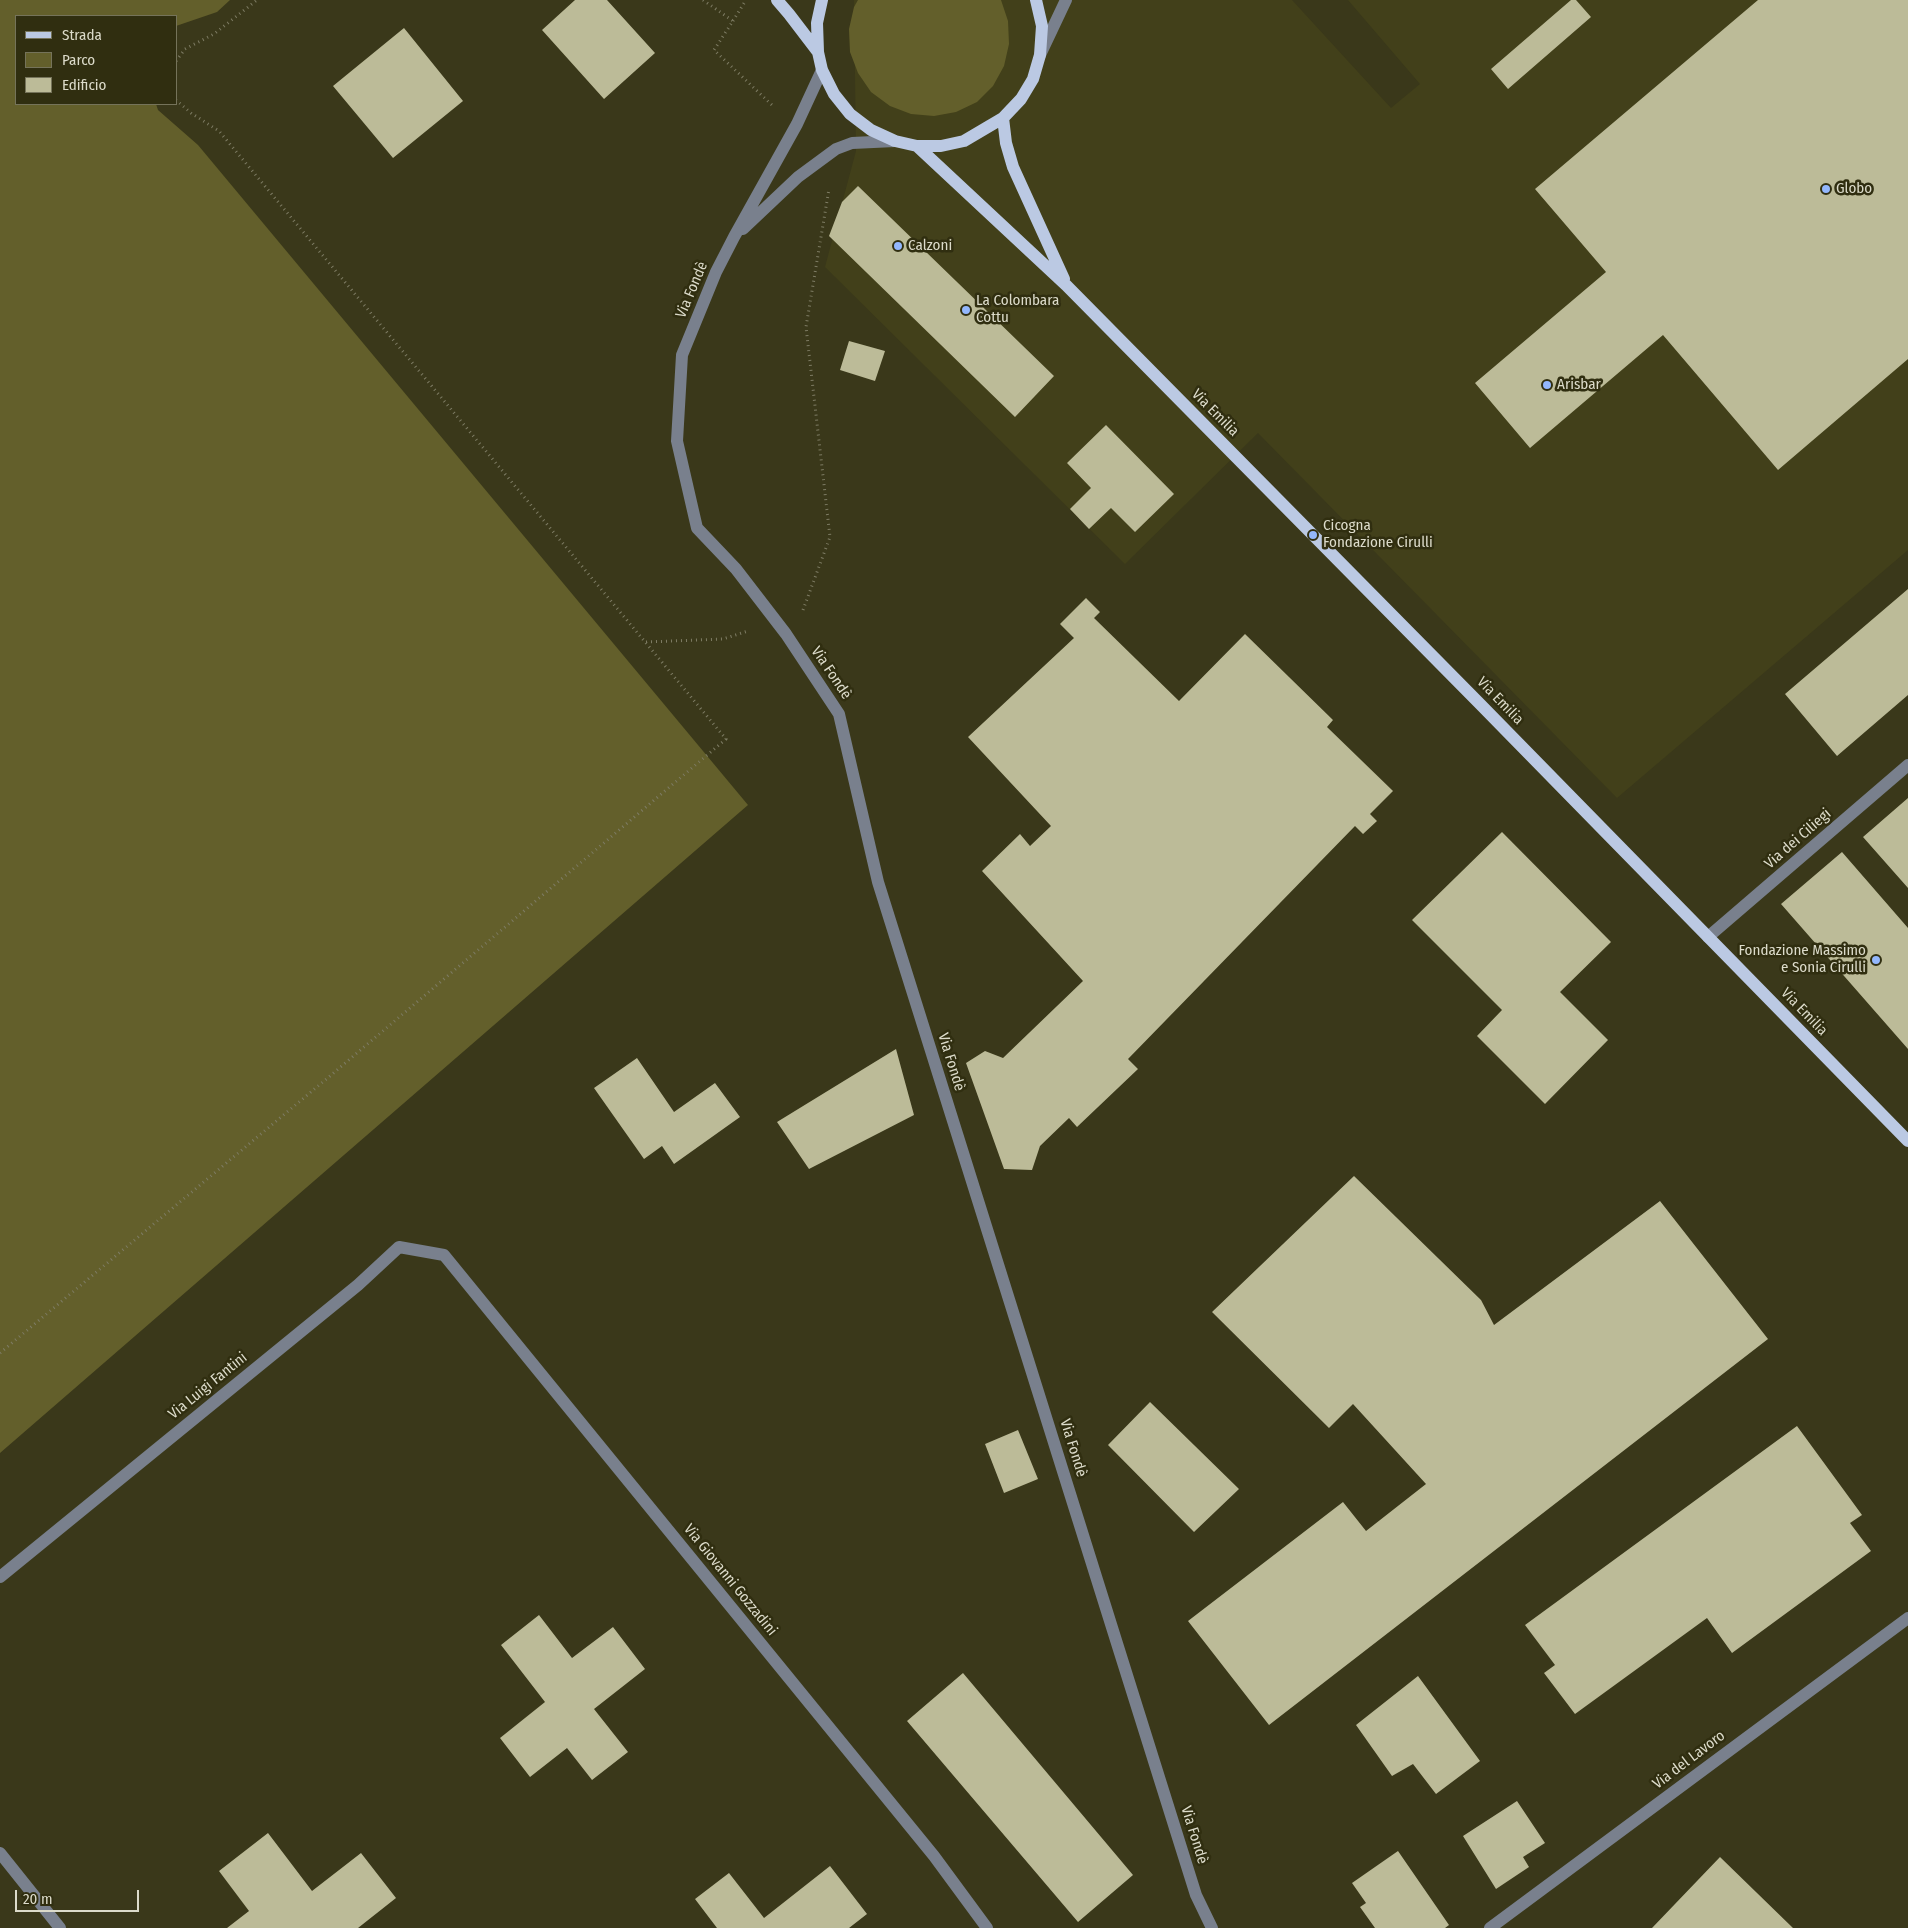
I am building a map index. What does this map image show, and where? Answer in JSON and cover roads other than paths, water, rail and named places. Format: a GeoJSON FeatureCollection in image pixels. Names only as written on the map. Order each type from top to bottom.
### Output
{"type":"FeatureCollection","features":[{"type":"Feature","properties":{"kind":"main road"},"geometry":{"type":"LineString","coordinates":[[776,0],[818,52]]}},
{"type":"Feature","properties":{"kind":"main road"},"geometry":{"type":"LineString","coordinates":[[822,0],[817,24],[818,52],[822,70],[834,94],[850,114],[871,130],[894,141],[917,146],[940,146],[964,141],[1004,118],[1025,93],[1033,79],[1040,55],[1042,26],[1036,0]]}},
{"type":"Feature","properties":{"kind":"main road","name":"Via Emilia"},"geometry":{"type":"LineString","coordinates":[[1004,118],[1006,143],[1013,167],[1066,285]]}},
{"type":"Feature","properties":{"kind":"main road","name":"Via Emilia"},"geometry":{"type":"LineString","coordinates":[[917,146],[1066,285],[1908,1141]]}},
{"type":"Feature","properties":{"kind":"street"},"geometry":{"type":"LineString","coordinates":[[1040,55],[1066,0]]}},
{"type":"Feature","properties":{"kind":"street","name":"Via Fondè"},"geometry":{"type":"LineString","coordinates":[[822,70],[797,124],[716,272],[682,355],[677,441],[697,528],[736,569],[774,618],[839,714],[881,892],[1196,1895],[1212,1928]]}},
{"type":"Feature","properties":{"kind":"street","name":"Via Fondè"},"geometry":{"type":"LineString","coordinates":[[734,237],[798,177],[836,149],[852,143],[894,141]]}},
{"type":"Feature","properties":{"kind":"street","name":"Via dei Ciliegi"},"geometry":{"type":"LineString","coordinates":[[1708,937],[1908,765]]}},
{"type":"Feature","properties":{"kind":"street","name":"Via Luigi Fantini"},"geometry":{"type":"LineString","coordinates":[[0,1577],[358,1285],[399,1247],[444,1255]]}},
{"type":"Feature","properties":{"kind":"street","name":"Via Giovanni Gozzadini"},"geometry":{"type":"LineString","coordinates":[[444,1255],[927,1848],[987,1928]]}},
{"type":"Feature","properties":{"kind":"street","name":"Via del Lavoro"},"geometry":{"type":"LineString","coordinates":[[1490,1928],[1908,1618]]}},
{"type":"Feature","properties":{"kind":"street"},"geometry":{"type":"LineString","coordinates":[[0,1853],[60,1928]]}},
{"type":"Feature","properties":{"kind":"place","name":"Globo"},"geometry":{"type":"Point","coordinates":[1826,189]}},
{"type":"Feature","properties":{"kind":"place","name":"Calzoni"},"geometry":{"type":"Point","coordinates":[898,246]}},
{"type":"Feature","properties":{"kind":"place","name":"La Colombara Cottu"},"geometry":{"type":"Point","coordinates":[966,310]}},
{"type":"Feature","properties":{"kind":"place","name":"Arisbar"},"geometry":{"type":"Point","coordinates":[1547,385]}},
{"type":"Feature","properties":{"kind":"place","name":"Cicogna Fondazione Cirulli"},"geometry":{"type":"Point","coordinates":[1313,535]}},
{"type":"Feature","properties":{"kind":"place","name":"Fondazione Massimo e Sonia Cirulli"},"geometry":{"type":"Point","coordinates":[1876,960]}}]}
